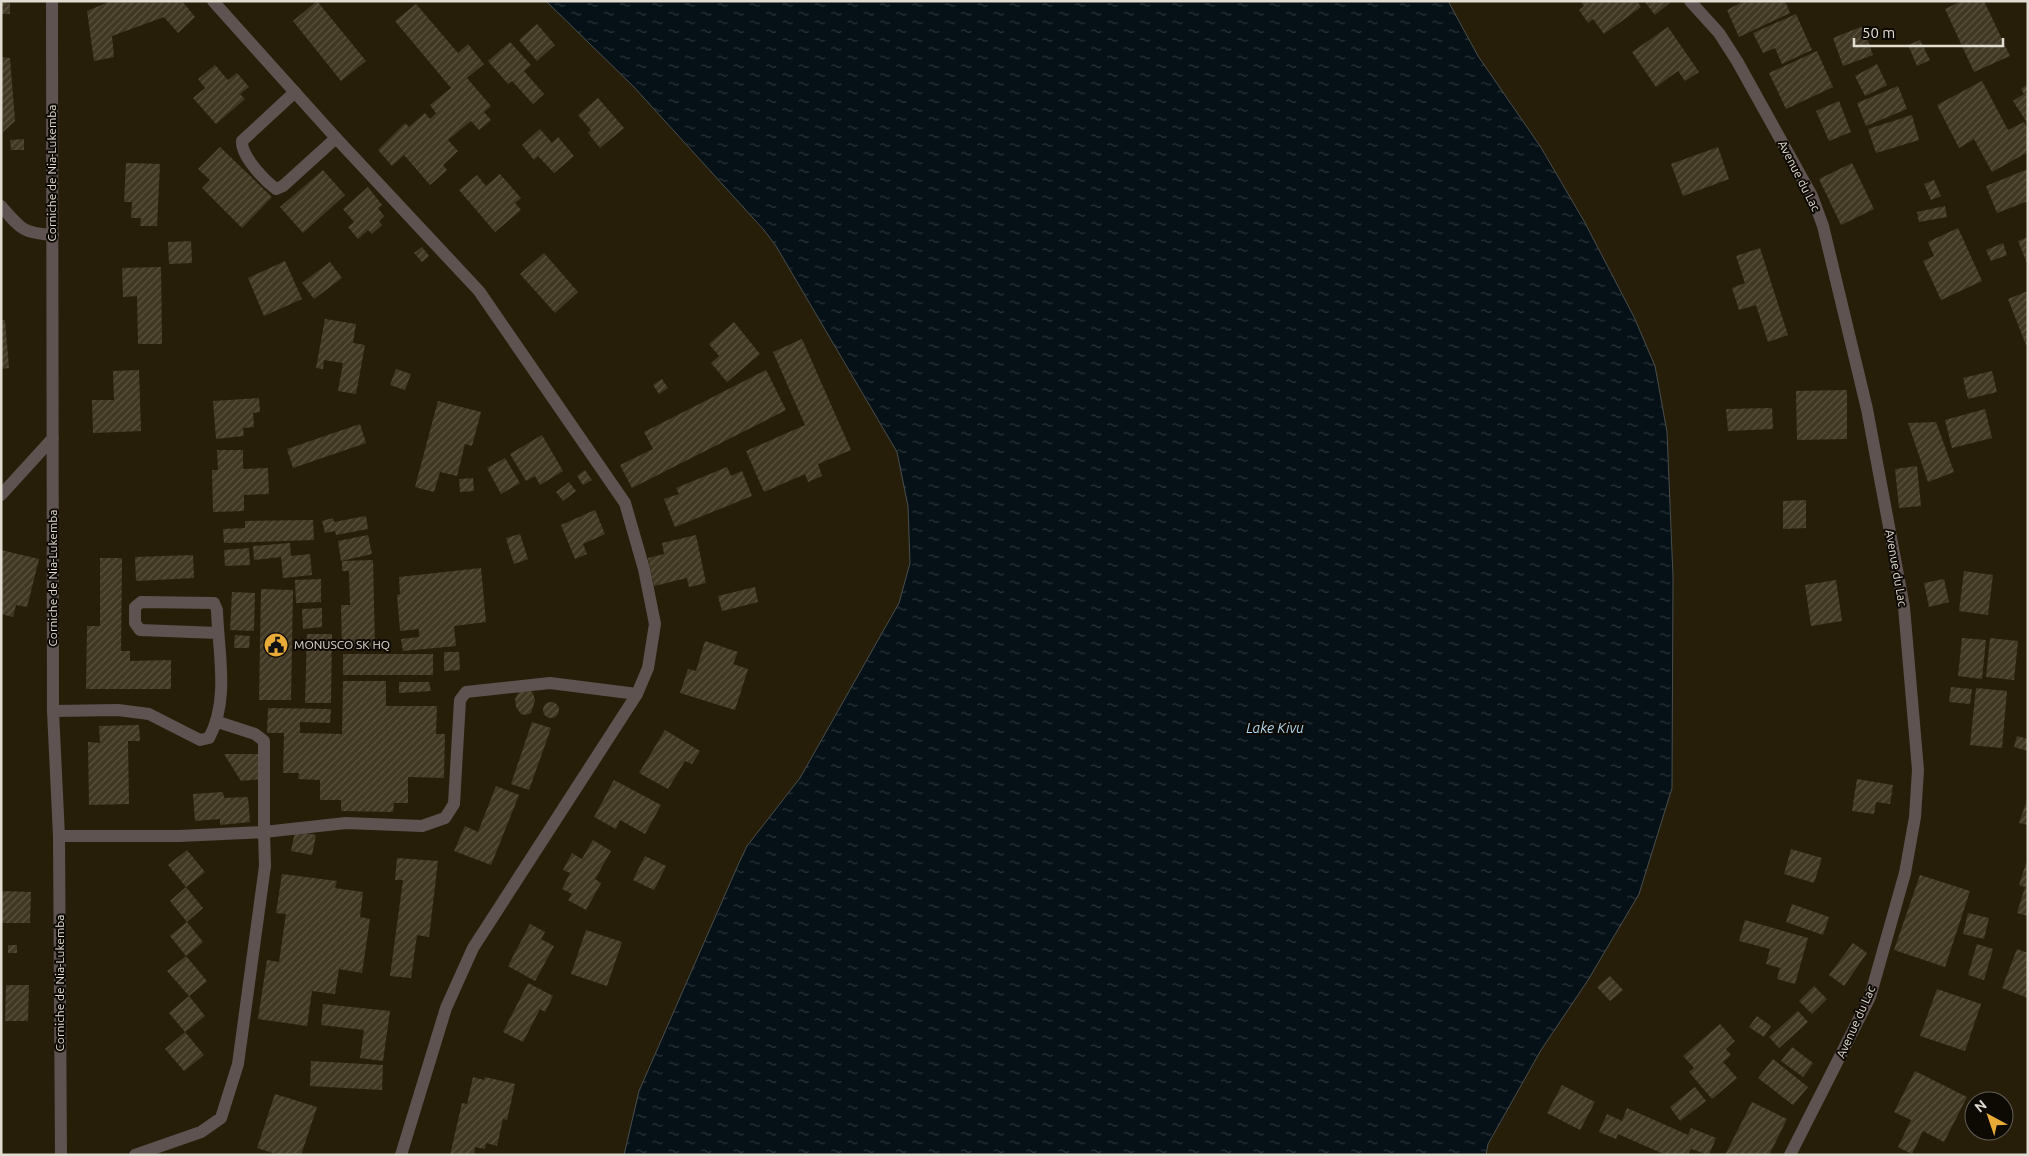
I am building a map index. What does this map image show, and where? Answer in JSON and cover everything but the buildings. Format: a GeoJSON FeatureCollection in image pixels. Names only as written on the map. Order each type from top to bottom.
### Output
{"type":"FeatureCollection","features":[{"type":"Feature","properties":{"kind":"street","name":"Corniche de Nia-Lukemba"},"geometry":{"type":"LineString","coordinates":[[52,1],[53,711],[59,836],[61,1155]]}},
{"type":"Feature","properties":{"kind":"street"},"geometry":{"type":"LineString","coordinates":[[213,1],[336,138],[479,291],[625,503],[644,570],[656,624],[648,668],[637,694],[473,948],[446,1008],[401,1155]]}},
{"type":"Feature","properties":{"kind":"street","name":"Avenue du Lac"},"geometry":{"type":"LineString","coordinates":[[1690,1],[1718,33],[1737,62],[1812,196],[1823,226],[1867,408],[1904,606],[1918,770],[1915,817],[1905,873],[1870,997],[1790,1155]]}},
{"type":"Feature","properties":{"kind":"street"},"geometry":{"type":"LineString","coordinates":[[295,92],[242,141],[241,147],[246,156],[270,185],[276,189],[283,186],[336,138]]}},
{"type":"Feature","properties":{"kind":"street"},"geometry":{"type":"LineString","coordinates":[[1,206],[20,228],[31,234],[52,236]]}},
{"type":"Feature","properties":{"kind":"street"},"geometry":{"type":"LineString","coordinates":[[1,495],[53,438]]}},
{"type":"Feature","properties":{"kind":"street"},"geometry":{"type":"LineString","coordinates":[[53,711],[118,710],[149,714],[200,740],[209,738],[218,722],[222,671],[217,610],[214,603],[141,602],[135,607],[135,623],[140,630],[218,633]]}},
{"type":"Feature","properties":{"kind":"street"},"geometry":{"type":"LineString","coordinates":[[59,836],[179,836],[264,832],[346,823],[422,826],[445,818],[454,804],[460,700],[466,692],[550,683],[637,694]]}},
{"type":"Feature","properties":{"kind":"street"},"geometry":{"type":"LineString","coordinates":[[134,1155],[201,1132],[221,1118],[238,1064],[265,866],[264,741],[255,734],[218,722]]}},
{"type":"Feature","properties":{"kind":"water","name":"Lake Kivu"},"geometry":{"type":"Polygon","coordinates":[[[546,1],[1448,1],[1478,56],[1540,146],[1584,221],[1634,317],[1655,366],[1667,432],[1673,577],[1672,788],[1639,894],[1588,980],[1541,1050],[1488,1144],[1486,1155],[624,1155],[639,1091],[747,846],[800,778],[899,603],[910,563],[908,506],[897,452],[776,246],[764,230],[634,87],[546,1]]]}},
{"type":"Feature","properties":{"kind":"place","name":"MONUSCO SK HQ"},"geometry":{"type":"Point","coordinates":[276,645]}}]}
